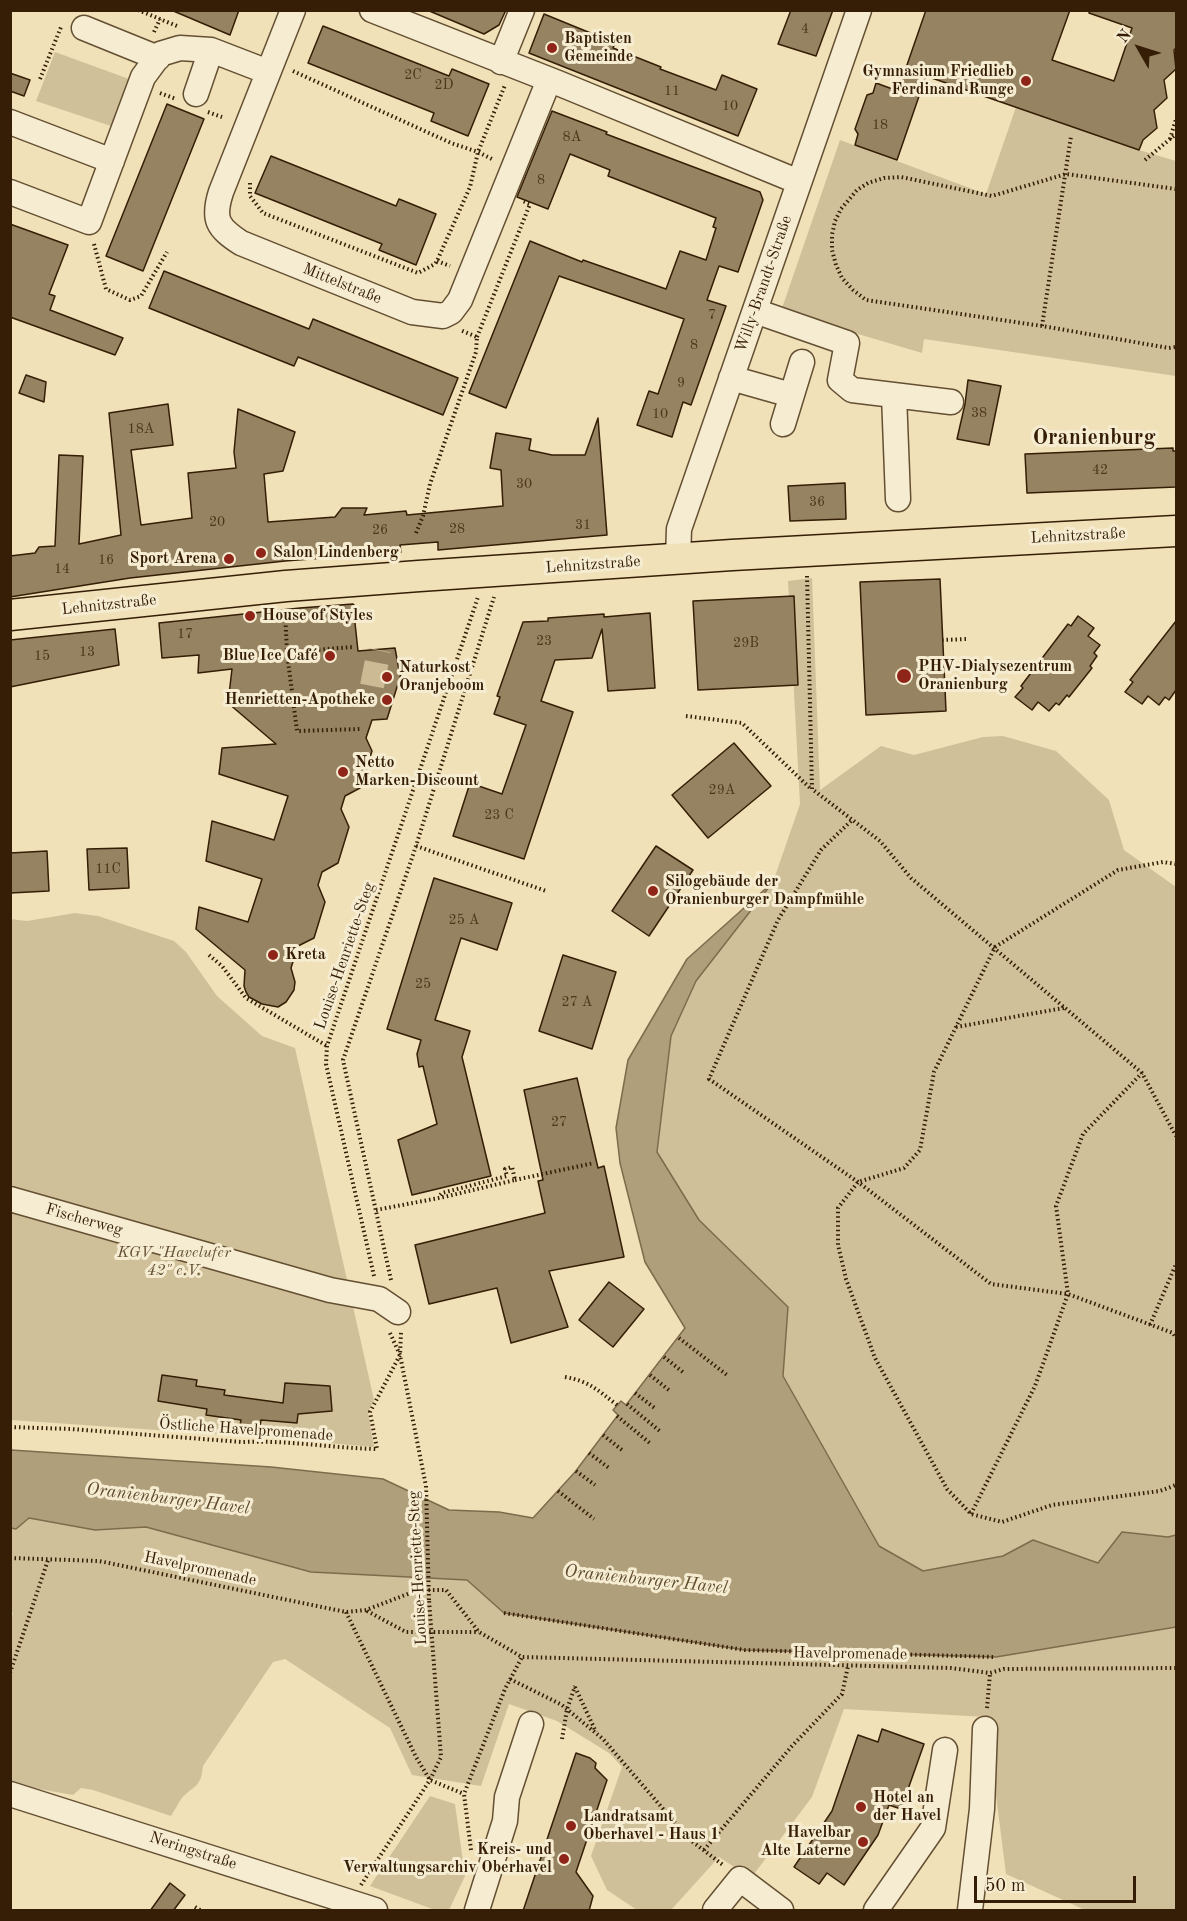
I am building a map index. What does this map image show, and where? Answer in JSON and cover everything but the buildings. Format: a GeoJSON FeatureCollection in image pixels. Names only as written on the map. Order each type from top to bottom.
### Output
{"type":"FeatureCollection","features":[{"type":"Feature","properties":{"kind":"main road","name":"Lehnitzstraße"},"geometry":{"type":"LineString","coordinates":[[11,615],[286,585],[806,551],[1176,531]]}},
{"type":"Feature","properties":{"kind":"street","name":"Mittelstraße"},"geometry":{"type":"LineString","coordinates":[[293,10],[282,70],[220,192],[216,208],[217,221],[226,234],[242,243],[412,312],[443,316]]}},
{"type":"Feature","properties":{"kind":"street"},"geometry":{"type":"LineString","coordinates":[[372,10],[799,182]]}},
{"type":"Feature","properties":{"kind":"street"},"geometry":{"type":"LineString","coordinates":[[506,64],[522,10]]}},
{"type":"Feature","properties":{"kind":"street","name":"Willy-Brandt-Straße"},"geometry":{"type":"LineString","coordinates":[[678,559],[679,529],[859,10]]}},
{"type":"Feature","properties":{"kind":"street"},"geometry":{"type":"LineString","coordinates":[[74,24],[158,58]]}},
{"type":"Feature","properties":{"kind":"street"},"geometry":{"type":"LineString","coordinates":[[10,192],[89,222],[143,77],[160,54],[180,48],[211,51],[282,70]]}},
{"type":"Feature","properties":{"kind":"street"},"geometry":{"type":"LineString","coordinates":[[195,94],[211,51]]}},
{"type":"Feature","properties":{"kind":"street"},"geometry":{"type":"LineString","coordinates":[[443,316],[451,312],[460,300],[549,80]]}},
{"type":"Feature","properties":{"kind":"street"},"geometry":{"type":"LineString","coordinates":[[10,122],[112,161]]}},
{"type":"Feature","properties":{"kind":"street"},"geometry":{"type":"LineString","coordinates":[[755,310],[847,343],[840,380],[852,390],[951,402]]}},
{"type":"Feature","properties":{"kind":"street"},"geometry":{"type":"LineString","coordinates":[[783,424],[802,362]]}},
{"type":"Feature","properties":{"kind":"street"},"geometry":{"type":"LineString","coordinates":[[731,378],[791,395]]}},
{"type":"Feature","properties":{"kind":"street"},"geometry":{"type":"LineString","coordinates":[[894,395],[898,499]]}},
{"type":"Feature","properties":{"kind":"street","name":"Fischerweg"},"geometry":{"type":"LineString","coordinates":[[10,1199],[389,1306]]}},
{"type":"Feature","properties":{"kind":"street"},"geometry":{"type":"LineString","coordinates":[[477,1911],[505,1821],[507,1797],[531,1724]]}},
{"type":"Feature","properties":{"kind":"street"},"geometry":{"type":"LineString","coordinates":[[970,1911],[982,1809],[985,1729]]}},
{"type":"Feature","properties":{"kind":"street"},"geometry":{"type":"LineString","coordinates":[[876,1911],[933,1828],[945,1750]]}},
{"type":"Feature","properties":{"kind":"street","name":"Neringstraße"},"geometry":{"type":"LineString","coordinates":[[10,1794],[351,1900],[375,1911]]}},
{"type":"Feature","properties":{"kind":"street"},"geometry":{"type":"LineString","coordinates":[[715,1911],[740,1878],[781,1911]]}},
{"type":"Feature","properties":{"kind":"path"},"geometry":{"type":"LineString","coordinates":[[40,79],[74,24]]}},
{"type":"Feature","properties":{"kind":"path"},"geometry":{"type":"LineString","coordinates":[[250,180],[250,196],[263,213],[418,273],[437,261],[470,187],[478,152],[506,64]]}},
{"type":"Feature","properties":{"kind":"path"},"geometry":{"type":"LineString","coordinates":[[282,70],[451,143],[478,152],[513,169]]}},
{"type":"Feature","properties":{"kind":"path"},"geometry":{"type":"LineString","coordinates":[[1170,140],[1176,119]]}},
{"type":"Feature","properties":{"kind":"path"},"geometry":{"type":"LineString","coordinates":[[1145,160],[1176,134]]}},
{"type":"Feature","properties":{"kind":"path"},"geometry":{"type":"LineString","coordinates":[[1042,326],[1071,136]]}},
{"type":"Feature","properties":{"kind":"path"},"geometry":{"type":"LineString","coordinates":[[1176,189],[1066,174],[992,196],[901,177],[884,178],[868,183],[848,199],[835,220],[832,235],[834,258],[842,278],[866,300],[1042,326],[1169,348],[1176,347]]}},
{"type":"Feature","properties":{"kind":"path"},"geometry":{"type":"LineString","coordinates":[[89,222],[96,258],[106,289],[130,300],[141,296],[167,252]]}},
{"type":"Feature","properties":{"kind":"path"},"geometry":{"type":"LineString","coordinates":[[416,533],[423,516],[430,484],[476,352],[477,338],[456,328],[443,316]]}},
{"type":"Feature","properties":{"kind":"path"},"geometry":{"type":"LineString","coordinates":[[806,551],[812,789]]}},
{"type":"Feature","properties":{"kind":"path","name":"Louise-Henriette-Steg"},"geometry":{"type":"LineString","coordinates":[[351,1900],[430,1780],[441,1757],[429,1600],[426,1486],[400,1355],[390,1332],[389,1306],[376,1210],[343,1059],[416,846],[494,571]]}},
{"type":"Feature","properties":{"kind":"path","name":"Louise-Henriette-Steg"},"geometry":{"type":"LineString","coordinates":[[400,1355],[401,1326],[389,1306],[326,1064],[327,1046],[494,571]]}},
{"type":"Feature","properties":{"kind":"path"},"geometry":{"type":"LineString","coordinates":[[285,610],[287,652],[297,731],[361,729]]}},
{"type":"Feature","properties":{"kind":"path"},"geometry":{"type":"LineString","coordinates":[[942,640],[967,639]]}},
{"type":"Feature","properties":{"kind":"path"},"geometry":{"type":"LineString","coordinates":[[287,652],[353,647]]}},
{"type":"Feature","properties":{"kind":"path"},"geometry":{"type":"LineString","coordinates":[[686,716],[742,723],[812,789],[880,841],[911,878],[1142,1073],[1176,1136]]}},
{"type":"Feature","properties":{"kind":"path"},"geometry":{"type":"LineString","coordinates":[[851,821],[821,850],[778,920],[709,1079],[858,1182],[991,1284],[1068,1294],[1173,1333],[1176,1338]]}},
{"type":"Feature","properties":{"kind":"path"},"geometry":{"type":"LineString","coordinates":[[416,846],[546,891]]}},
{"type":"Feature","properties":{"kind":"path"},"geometry":{"type":"LineString","coordinates":[[1176,864],[1163,862],[1118,870],[995,948],[934,1072],[920,1150],[904,1168],[858,1182],[838,1208],[838,1245],[846,1279],[875,1358],[947,1489],[971,1514],[1002,1522],[1052,1505],[1160,1491],[1176,1485]]}},
{"type":"Feature","properties":{"kind":"path"},"geometry":{"type":"LineString","coordinates":[[209,955],[222,966],[246,998],[327,1046]]}},
{"type":"Feature","properties":{"kind":"path"},"geometry":{"type":"LineString","coordinates":[[956,1027],[1065,1008]]}},
{"type":"Feature","properties":{"kind":"path"},"geometry":{"type":"LineString","coordinates":[[971,1514],[1035,1386],[1068,1294],[1056,1206],[1083,1134],[1142,1073]]}},
{"type":"Feature","properties":{"kind":"path"},"geometry":{"type":"LineString","coordinates":[[376,1210],[594,1163]]}},
{"type":"Feature","properties":{"kind":"path"},"geometry":{"type":"LineString","coordinates":[[438,1197],[442,1193],[507,1176],[505,1169],[512,1167],[515,1180]]}},
{"type":"Feature","properties":{"kind":"path"},"geometry":{"type":"LineString","coordinates":[[1150,1324],[1176,1264]]}},
{"type":"Feature","properties":{"kind":"path"},"geometry":{"type":"LineString","coordinates":[[679,1338],[727,1375]]}},
{"type":"Feature","properties":{"kind":"path","name":"Östliche Havelpromenade"},"geometry":{"type":"LineString","coordinates":[[10,1427],[377,1449],[370,1412],[400,1355]]}},
{"type":"Feature","properties":{"kind":"path"},"geometry":{"type":"LineString","coordinates":[[664,1357],[684,1373]]}},
{"type":"Feature","properties":{"kind":"path"},"geometry":{"type":"LineString","coordinates":[[650,1374],[670,1391]]}},
{"type":"Feature","properties":{"kind":"path"},"geometry":{"type":"LineString","coordinates":[[565,1377],[591,1384],[617,1405]]}},
{"type":"Feature","properties":{"kind":"path"},"geometry":{"type":"LineString","coordinates":[[635,1393],[656,1409]]}},
{"type":"Feature","properties":{"kind":"path"},"geometry":{"type":"LineString","coordinates":[[627,1404],[661,1432]]}},
{"type":"Feature","properties":{"kind":"path"},"geometry":{"type":"LineString","coordinates":[[617,1416],[651,1444]]}},
{"type":"Feature","properties":{"kind":"path"},"geometry":{"type":"LineString","coordinates":[[603,1435],[622,1450]]}},
{"type":"Feature","properties":{"kind":"path"},"geometry":{"type":"LineString","coordinates":[[589,1453],[609,1468]]}},
{"type":"Feature","properties":{"kind":"path"},"geometry":{"type":"LineString","coordinates":[[576,1471],[595,1485]]}},
{"type":"Feature","properties":{"kind":"path"},"geometry":{"type":"LineString","coordinates":[[558,1491],[594,1519]]}},
{"type":"Feature","properties":{"kind":"path","name":"Havelpromenade"},"geometry":{"type":"LineString","coordinates":[[10,1558],[99,1561],[346,1612],[366,1610],[418,1590],[446,1590],[479,1632]]}},
{"type":"Feature","properties":{"kind":"path"},"geometry":{"type":"LineString","coordinates":[[10,1673],[48,1560]]}},
{"type":"Feature","properties":{"kind":"path"},"geometry":{"type":"LineString","coordinates":[[346,1612],[416,1757],[430,1780],[464,1794],[510,1679],[522,1657],[479,1632],[406,1632],[366,1610]]}},
{"type":"Feature","properties":{"kind":"path"},"geometry":{"type":"LineString","coordinates":[[504,1613],[746,1650],[996,1656]]}},
{"type":"Feature","properties":{"kind":"path","name":"Havelpromenade"},"geometry":{"type":"LineString","coordinates":[[522,1657],[951,1668],[990,1673],[1004,1669],[1176,1668]]}},
{"type":"Feature","properties":{"kind":"path"},"geometry":{"type":"LineString","coordinates":[[704,1850],[792,1746],[842,1694],[848,1665]]}},
{"type":"Feature","properties":{"kind":"path"},"geometry":{"type":"LineString","coordinates":[[985,1729],[990,1673]]}},
{"type":"Feature","properties":{"kind":"path"},"geometry":{"type":"LineString","coordinates":[[510,1679],[567,1709],[603,1738],[689,1839],[740,1878]]}},
{"type":"Feature","properties":{"kind":"path"},"geometry":{"type":"LineString","coordinates":[[562,1739],[567,1709],[575,1686],[596,1733]]}},
{"type":"Feature","properties":{"kind":"path"},"geometry":{"type":"LineString","coordinates":[[195,1907],[200,1911]]}},
{"type":"Feature","properties":{"kind":"green space"},"geometry":{"type":"Polygon","coordinates":[[[55,52],[129,79],[111,126],[36,101],[55,52]]]}},
{"type":"Feature","properties":{"kind":"green space"},"geometry":{"type":"Polygon","coordinates":[[[1016,107],[1176,161],[1176,376],[924,339],[922,353],[781,311],[840,140],[986,194],[1016,107]]]}},
{"type":"Feature","properties":{"kind":"green space"},"geometry":{"type":"Polygon","coordinates":[[[812,578],[820,790],[881,746],[914,755],[983,737],[1003,736],[1056,751],[1109,800],[1124,850],[1176,887],[1176,1535],[1098,1563],[1033,1540],[1003,1556],[923,1571],[879,1546],[783,1376],[788,1307],[699,1220],[657,1152],[671,1036],[696,981],[773,882],[800,804],[788,581],[812,578]]]}},
{"type":"Feature","properties":{"kind":"green space","name":"KGV \"Havelufer 42\" e.V."},"geometry":{"type":"Polygon","coordinates":[[[75,913],[98,916],[174,941],[186,952],[217,996],[262,1036],[295,1048],[374,1400],[368,1412],[374,1447],[11,1420],[10,919],[27,921],[75,913]]]}},
{"type":"Feature","properties":{"kind":"green space"},"geometry":{"type":"Polygon","coordinates":[[[29,1518],[95,1530],[146,1527],[311,1572],[467,1580],[504,1613],[745,1650],[996,1657],[1176,1627],[1176,1910],[1085,1910],[1006,1874],[986,1717],[844,1709],[812,1797],[751,1878],[719,1857],[671,1910],[637,1910],[607,1890],[591,1856],[622,1767],[609,1753],[557,1721],[509,1704],[481,1786],[412,1775],[390,1728],[285,1659],[273,1662],[203,1766],[199,1782],[182,1798],[171,1816],[93,1790],[81,1788],[73,1795],[11,1784],[10,1622],[13,1613],[11,1612],[11,1528],[16,1529],[29,1518]]]}},
{"type":"Feature","properties":{"kind":"green space"},"geometry":{"type":"Polygon","coordinates":[[[430,1796],[455,1804],[465,1876],[449,1910],[435,1910],[370,1886],[430,1796]]]}},
{"type":"Feature","properties":{"kind":"water","name":"Oranienburger Havel"},"geometry":{"type":"Polygon","coordinates":[[[773,882],[696,981],[671,1036],[657,1152],[699,1220],[788,1307],[783,1376],[879,1546],[923,1571],[1003,1556],[1033,1540],[1098,1563],[1122,1532],[1168,1537],[1176,1535],[1176,1627],[996,1657],[745,1650],[504,1613],[467,1580],[311,1572],[146,1527],[95,1530],[29,1518],[16,1529],[11,1528],[11,1450],[271,1467],[383,1479],[449,1510],[499,1512],[533,1518],[575,1472],[618,1415],[613,1410],[621,1401],[626,1405],[685,1328],[645,1262],[620,1163],[616,1128],[628,1060],[687,959],[773,882]]]}},
{"type":"Feature","properties":{"kind":"tunnel"},"geometry":{"type":"LineString","coordinates":[[372,686],[379,650]]}},
{"type":"Feature","properties":{"kind":"place","name":"Baptisten Gemeinde"},"geometry":{"type":"Point","coordinates":[552,48]}},
{"type":"Feature","properties":{"kind":"place","name":"Gymnasium Friedlieb Ferdinand Runge"},"geometry":{"type":"Point","coordinates":[1026,81]}},
{"type":"Feature","properties":{"kind":"place","name":"Salon Lindenberg"},"geometry":{"type":"Point","coordinates":[261,553]}},
{"type":"Feature","properties":{"kind":"place","name":"Sport Arena"},"geometry":{"type":"Point","coordinates":[229,559]}},
{"type":"Feature","properties":{"kind":"place","name":"House of Styles"},"geometry":{"type":"Point","coordinates":[250,616]}},
{"type":"Feature","properties":{"kind":"place","name":"Blue Ice Café"},"geometry":{"type":"Point","coordinates":[330,656]}},
{"type":"Feature","properties":{"kind":"place","name":"PHV-Dialysezentrum Oranienburg"},"geometry":{"type":"Point","coordinates":[904,676]}},
{"type":"Feature","properties":{"kind":"place","name":"Naturkost Oranjeboom"},"geometry":{"type":"Point","coordinates":[387,677]}},
{"type":"Feature","properties":{"kind":"place","name":"Henrietten-Apotheke"},"geometry":{"type":"Point","coordinates":[387,700]}},
{"type":"Feature","properties":{"kind":"place","name":"Netto Marken-Discount"},"geometry":{"type":"Point","coordinates":[343,772]}},
{"type":"Feature","properties":{"kind":"place","name":"Silogebäude der Oranienburger Dampfmühle"},"geometry":{"type":"Point","coordinates":[653,891]}},
{"type":"Feature","properties":{"kind":"place","name":"Kreta"},"geometry":{"type":"Point","coordinates":[273,955]}},
{"type":"Feature","properties":{"kind":"place","name":"Hotel an der Havel"},"geometry":{"type":"Point","coordinates":[861,1807]}},
{"type":"Feature","properties":{"kind":"place","name":"Landratsamt Oberhavel - Haus 1"},"geometry":{"type":"Point","coordinates":[571,1826]}},
{"type":"Feature","properties":{"kind":"place","name":"Havelbar Alte Laterne"},"geometry":{"type":"Point","coordinates":[863,1842]}},
{"type":"Feature","properties":{"kind":"place","name":"Kreis- und Verwaltungsarchiv Oberhavel"},"geometry":{"type":"Point","coordinates":[564,1859]}},
{"type":"Feature","properties":{"kind":"district","name":"Oranienburg"},"geometry":{"type":"Point","coordinates":[1094,438]}}]}
